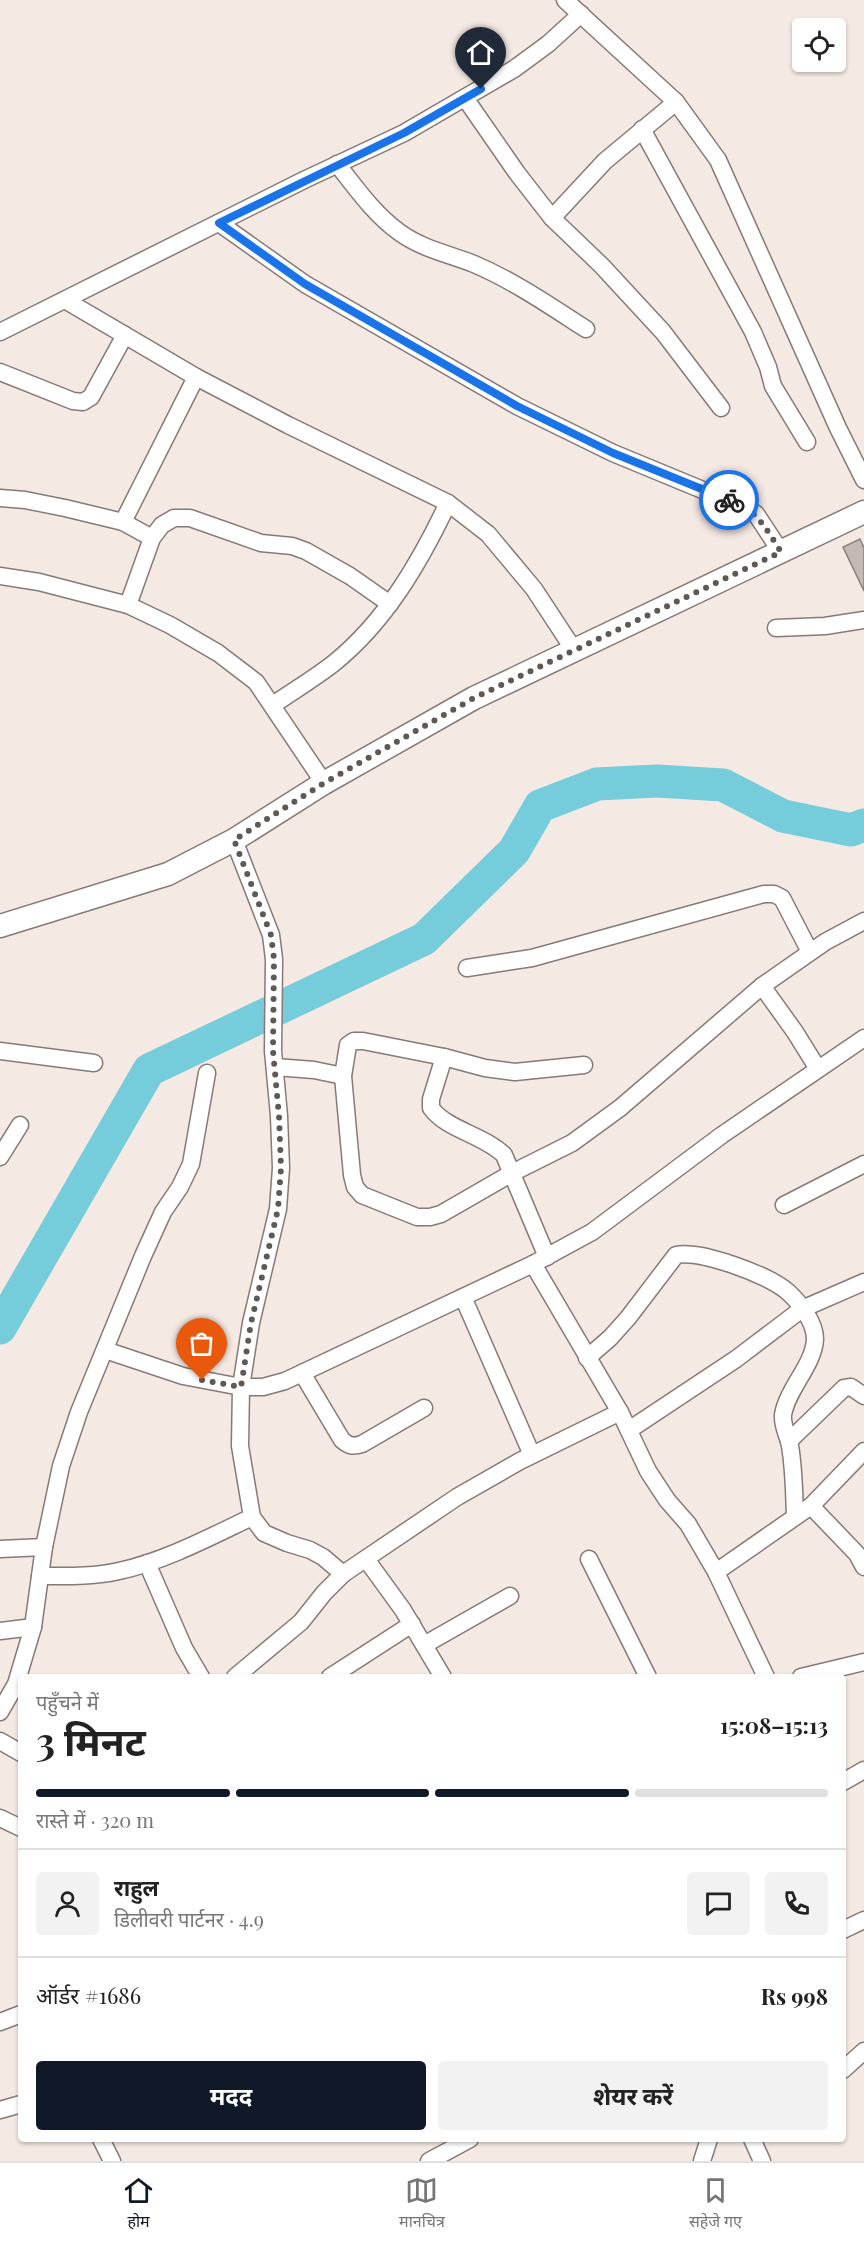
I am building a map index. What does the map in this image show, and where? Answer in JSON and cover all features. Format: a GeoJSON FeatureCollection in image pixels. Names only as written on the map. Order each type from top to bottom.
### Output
{"type":"FeatureCollection","features":[{"type":"Feature","properties":{"kind":"street"},"geometry":{"type":"LineString","coordinates":[[565,0],[676,102],[718,160],[833,417],[864,480]]}},
{"type":"Feature","properties":{"kind":"street"},"geometry":{"type":"LineString","coordinates":[[0,332],[404,133],[514,69],[548,44],[581,14]]}},
{"type":"Feature","properties":{"kind":"street"},"geometry":{"type":"LineString","coordinates":[[465,98],[517,173],[552,218],[602,266],[663,332],[722,408]]}},
{"type":"Feature","properties":{"kind":"street"},"geometry":{"type":"LineString","coordinates":[[552,218],[605,161],[676,102]]}},
{"type":"Feature","properties":{"kind":"street"},"geometry":{"type":"LineString","coordinates":[[642,129],[753,332],[773,386],[807,442]]}},
{"type":"Feature","properties":{"kind":"street"},"geometry":{"type":"LineString","coordinates":[[337,164],[374,211],[399,232],[422,246],[474,264],[512,283],[586,328]]}},
{"type":"Feature","properties":{"kind":"street"},"geometry":{"type":"LineString","coordinates":[[219,223],[305,284],[517,406],[613,453],[741,504],[756,514],[781,552]]}},
{"type":"Feature","properties":{"kind":"street"},"geometry":{"type":"LineString","coordinates":[[65,300],[196,377],[298,430],[448,502],[488,534],[534,588],[574,650]]}},
{"type":"Feature","properties":{"kind":"street"},"geometry":{"type":"LineString","coordinates":[[0,372],[73,401],[83,402],[91,397],[125,335]]}},
{"type":"Feature","properties":{"kind":"street"},"geometry":{"type":"LineString","coordinates":[[123,522],[196,377]]}},
{"type":"Feature","properties":{"kind":"street"},"geometry":{"type":"LineString","coordinates":[[0,498],[26,500],[123,522],[152,538]]}},
{"type":"Feature","properties":{"kind":"street"},"geometry":{"type":"LineString","coordinates":[[273,705],[334,662],[368,631],[390,604],[424,553],[448,502]]}},
{"type":"Feature","properties":{"kind":"street"},"geometry":{"type":"LineString","coordinates":[[0,926],[168,874],[234,840],[324,783],[474,698],[864,512]]}},
{"type":"Feature","properties":{"kind":"street"},"geometry":{"type":"LineString","coordinates":[[128,605],[152,538],[162,525],[174,519],[190,519],[261,543],[292,546],[306,551],[350,576],[390,604]]}},
{"type":"Feature","properties":{"kind":"street"},"geometry":{"type":"LineString","coordinates":[[0,576],[39,582],[128,605],[170,625],[218,653],[256,682],[324,783]]}},
{"type":"Feature","properties":{"kind":"street"},"geometry":{"type":"LineString","coordinates":[[776,628],[825,626],[864,620]]}},
{"type":"Feature","properties":{"kind":"street"},"geometry":{"type":"LineString","coordinates":[[234,840],[271,935],[274,959],[274,1059],[281,1168],[278,1209],[251,1323],[241,1387],[240,1446],[252,1517],[264,1533],[310,1550],[323,1557],[343,1574]]}},
{"type":"Feature","properties":{"kind":"street"},"geometry":{"type":"LineString","coordinates":[[467,968],[532,958],[764,894],[774,894],[782,898],[810,952]]}},
{"type":"Feature","properties":{"kind":"street"},"geometry":{"type":"LineString","coordinates":[[584,1065],[515,1072],[354,1041],[348,1045],[343,1076],[355,1187],[362,1195],[417,1217],[441,1214],[512,1173],[572,1143],[620,1108],[762,986],[825,942],[864,921]]}},
{"type":"Feature","properties":{"kind":"street"},"geometry":{"type":"LineString","coordinates":[[762,986],[818,1069]]}},
{"type":"Feature","properties":{"kind":"street"},"geometry":{"type":"LineString","coordinates":[[105,1350],[183,1376],[241,1387],[263,1387],[302,1373],[464,1297],[592,1232],[713,1142],[864,1038]]}},
{"type":"Feature","properties":{"kind":"street"},"geometry":{"type":"LineString","coordinates":[[0,1051],[94,1063]]}},
{"type":"Feature","properties":{"kind":"street"},"geometry":{"type":"LineString","coordinates":[[444,1057],[431,1099],[431,1108],[443,1120],[494,1145],[504,1155],[540,1260],[587,1358],[620,1412],[648,1471],[667,1500],[688,1524],[716,1572],[765,1674]]}},
{"type":"Feature","properties":{"kind":"street"},"geometry":{"type":"LineString","coordinates":[[274,1059],[343,1076]]}},
{"type":"Feature","properties":{"kind":"street"},"geometry":{"type":"LineString","coordinates":[[21,1674],[33,1627],[44,1547],[61,1466],[79,1412],[163,1212],[180,1187],[191,1164],[207,1073]]}},
{"type":"Feature","properties":{"kind":"street"},"geometry":{"type":"LineString","coordinates":[[0,1157],[20,1125]]}},
{"type":"Feature","properties":{"kind":"street"},"geometry":{"type":"LineString","coordinates":[[784,1205],[864,1164]]}},
{"type":"Feature","properties":{"kind":"street"},"geometry":{"type":"LineString","coordinates":[[587,1358],[628,1318],[676,1255],[694,1254],[732,1264],[787,1291],[802,1309],[814,1329],[815,1341],[812,1353],[785,1406],[783,1418],[794,1474],[795,1515]]}},
{"type":"Feature","properties":{"kind":"street"},"geometry":{"type":"LineString","coordinates":[[629,1430],[736,1359],[802,1309],[864,1282]]}},
{"type":"Feature","properties":{"kind":"street"},"geometry":{"type":"LineString","coordinates":[[464,1297],[532,1455]]}},
{"type":"Feature","properties":{"kind":"street"},"geometry":{"type":"LineString","coordinates":[[302,1373],[342,1440],[348,1445],[362,1444],[424,1407]]}},
{"type":"Feature","properties":{"kind":"street"},"geometry":{"type":"LineString","coordinates":[[789,1441],[844,1388],[851,1387],[864,1396]]}},
{"type":"Feature","properties":{"kind":"street"},"geometry":{"type":"LineString","coordinates":[[239,1674],[301,1622],[343,1574],[457,1497],[532,1455],[620,1412]]}},
{"type":"Feature","properties":{"kind":"street"},"geometry":{"type":"LineString","coordinates":[[716,1572],[811,1506],[864,1450]]}},
{"type":"Feature","properties":{"kind":"street"},"geometry":{"type":"LineString","coordinates":[[811,1506],[857,1554],[864,1567]]}},
{"type":"Feature","properties":{"kind":"street"},"geometry":{"type":"LineString","coordinates":[[40,1576],[78,1576],[117,1572],[147,1563],[252,1517]]}},
{"type":"Feature","properties":{"kind":"street"},"geometry":{"type":"LineString","coordinates":[[0,1549],[44,1547]]}},
{"type":"Feature","properties":{"kind":"street"},"geometry":{"type":"LineString","coordinates":[[366,1559],[412,1624],[440,1674]]}},
{"type":"Feature","properties":{"kind":"street"},"geometry":{"type":"LineString","coordinates":[[589,1559],[646,1674]]}},
{"type":"Feature","properties":{"kind":"street"},"geometry":{"type":"LineString","coordinates":[[147,1563],[184,1648],[199,1674]]}},
{"type":"Feature","properties":{"kind":"street"},"geometry":{"type":"LineString","coordinates":[[424,1645],[510,1596]]}},
{"type":"Feature","properties":{"kind":"street"},"geometry":{"type":"LineString","coordinates":[[335,1674],[412,1624]]}},
{"type":"Feature","properties":{"kind":"street"},"geometry":{"type":"LineString","coordinates":[[0,1631],[33,1627]]}},
{"type":"Feature","properties":{"kind":"street"},"geometry":{"type":"LineString","coordinates":[[814,1674],[864,1662]]}},
{"type":"Feature","properties":{"kind":"street"},"geometry":{"type":"LineString","coordinates":[[0,1712],[18,1684]]}},
{"type":"Feature","properties":{"kind":"street"},"geometry":{"type":"LineString","coordinates":[[0,1741],[18,1751]]}},
{"type":"Feature","properties":{"kind":"street"},"geometry":{"type":"LineString","coordinates":[[846,1780],[864,1770]]}},
{"type":"Feature","properties":{"kind":"street"},"geometry":{"type":"LineString","coordinates":[[0,1818],[18,1827]]}},
{"type":"Feature","properties":{"kind":"street"},"geometry":{"type":"LineString","coordinates":[[846,1929],[864,1920]]}},
{"type":"Feature","properties":{"kind":"street"},"geometry":{"type":"LineString","coordinates":[[0,2022],[18,2015]]}},
{"type":"Feature","properties":{"kind":"street"},"geometry":{"type":"LineString","coordinates":[[846,2067],[864,2051]]}},
{"type":"Feature","properties":{"kind":"street"},"geometry":{"type":"LineString","coordinates":[[0,2110],[18,2105]]}},
{"type":"Feature","properties":{"kind":"street"},"geometry":{"type":"LineString","coordinates":[[102,2142],[112,2161]]}},
{"type":"Feature","properties":{"kind":"street"},"geometry":{"type":"LineString","coordinates":[[429,2161],[464,2142]]}},
{"type":"Feature","properties":{"kind":"street"},"geometry":{"type":"LineString","coordinates":[[699,2159],[708,2142]]}},
{"type":"Feature","properties":{"kind":"street"},"geometry":{"type":"LineString","coordinates":[[753,2142],[762,2161]]}},
{"type":"Feature","properties":{"kind":"building"},"geometry":{"type":"Polygon","coordinates":[[[860,539],[864,548],[864,591],[843,547],[860,539]]]}},
{"type":"Feature","properties":{"kind":"waterway"},"geometry":{"type":"LineString","coordinates":[[0,1328],[149,1070],[424,939],[514,851],[540,806],[597,784],[657,781],[723,785],[783,816],[851,830],[864,825]]}},
{"type":"Feature","properties":{"kind":"way so far"},"geometry":{"type":"LineString","coordinates":[[202,1380],[241,1387],[251,1323],[278,1209],[281,1168],[273,1051],[274,959],[271,935],[234,840],[324,783],[474,698],[781,552],[756,514],[741,504],[729,500]]}},
{"type":"Feature","properties":{"kind":"route"},"geometry":{"type":"LineString","coordinates":[[481,89],[404,133],[219,223],[305,284],[517,406],[613,453],[729,500]]}}]}
